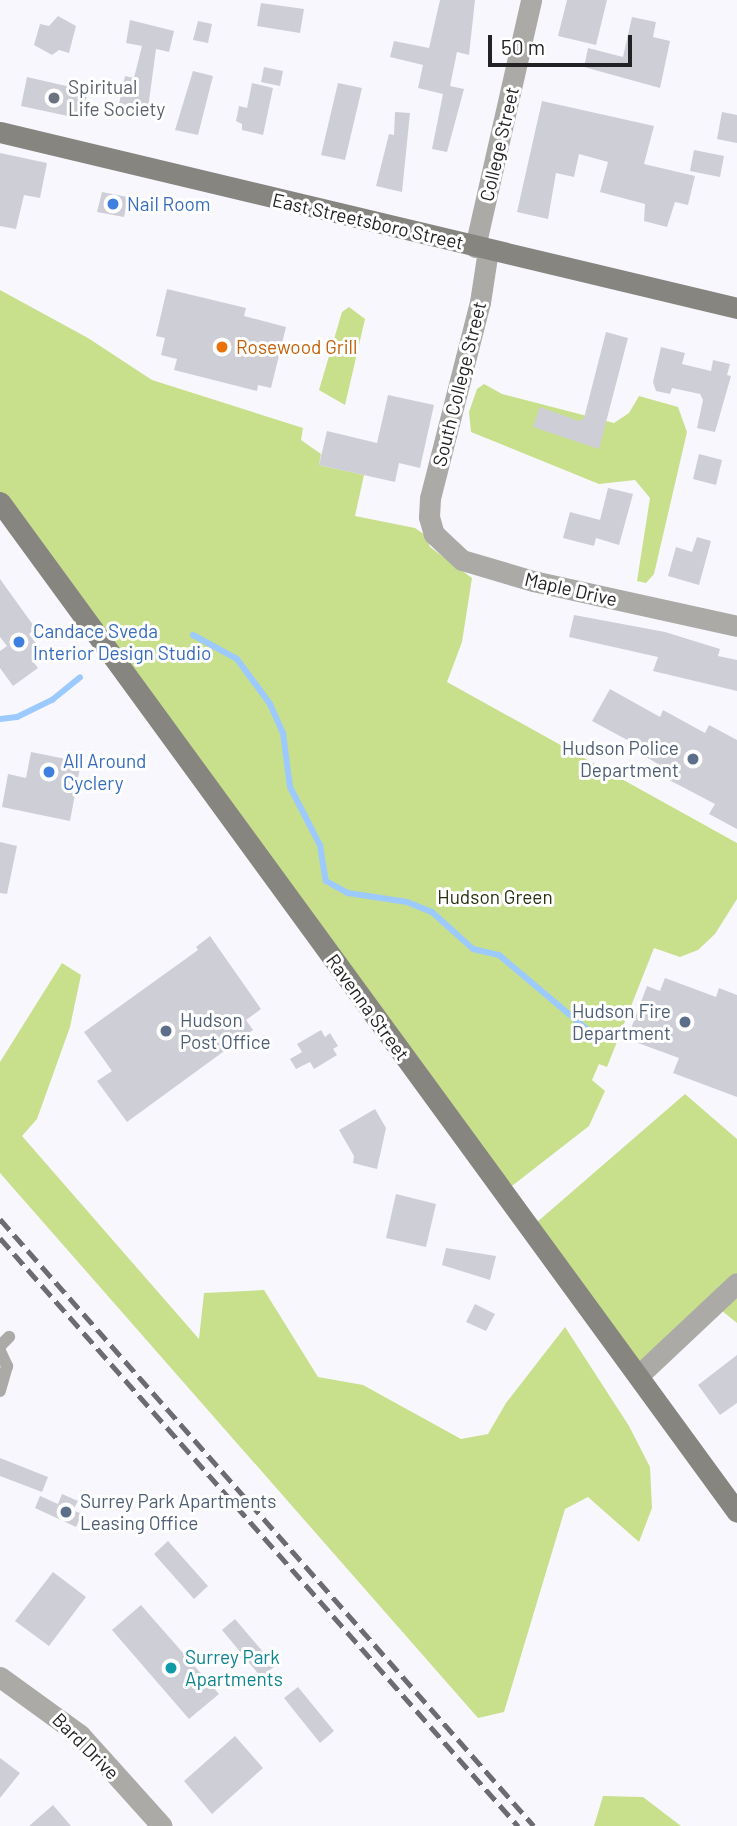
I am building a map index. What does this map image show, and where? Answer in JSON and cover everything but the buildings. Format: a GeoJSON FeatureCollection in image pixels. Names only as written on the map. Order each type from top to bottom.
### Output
{"type":"FeatureCollection","features":[{"type":"Feature","properties":{"kind":"street","name":"College Street"},"geometry":{"type":"LineString","coordinates":[[482,248],[531,0]]}},
{"type":"Feature","properties":{"kind":"street","name":"East Streetsboro Street"},"geometry":{"type":"LineString","coordinates":[[0,132],[737,307]]}},
{"type":"Feature","properties":{"kind":"street","name":"South College Street"},"geometry":{"type":"LineString","coordinates":[[429,517],[482,248]]}},
{"type":"Feature","properties":{"kind":"street","name":"Ravenna Street"},"geometry":{"type":"LineString","coordinates":[[0,502],[737,1512]]}},
{"type":"Feature","properties":{"kind":"street","name":"Maple Drive"},"geometry":{"type":"LineString","coordinates":[[429,517],[444,547],[462,561],[533,581],[737,626]]}},
{"type":"Feature","properties":{"kind":"street"},"geometry":{"type":"LineString","coordinates":[[639,1375],[737,1283]]}},
{"type":"Feature","properties":{"kind":"street","name":"Bard Drive"},"geometry":{"type":"LineString","coordinates":[[0,1676],[80,1735],[162,1826]]}},
{"type":"Feature","properties":{"kind":"lane"},"geometry":{"type":"LineString","coordinates":[[0,1391],[7,1366],[3,1345]]}},
{"type":"Feature","properties":{"kind":"green space","name":"Hudson Green"},"geometry":{"type":"Polygon","coordinates":[[[0,290],[88,338],[152,380],[303,428],[301,440],[321,454],[319,465],[364,475],[355,516],[415,528],[425,535],[430,547],[472,578],[462,642],[447,682],[737,843],[737,899],[715,934],[698,950],[680,957],[654,948],[607,1067],[599,1064],[592,1080],[605,1091],[589,1126],[503,1193],[0,502],[0,290]]]}},
{"type":"Feature","properties":{"kind":"green space"},"geometry":{"type":"Polygon","coordinates":[[[349,307],[365,319],[345,405],[319,390],[342,312],[349,307]]]}},
{"type":"Feature","properties":{"kind":"green space"},"geometry":{"type":"Polygon","coordinates":[[[484,384],[502,394],[614,423],[629,413],[639,396],[678,407],[687,432],[654,574],[646,583],[637,581],[650,498],[635,480],[599,484],[471,432],[469,412],[477,389],[484,384]]]}},
{"type":"Feature","properties":{"kind":"green space"},"geometry":{"type":"Polygon","coordinates":[[[62,963],[81,975],[70,1027],[37,1119],[22,1136],[199,1339],[204,1293],[264,1290],[318,1377],[363,1385],[461,1439],[488,1434],[506,1403],[565,1327],[629,1426],[650,1467],[652,1508],[639,1542],[588,1497],[565,1509],[504,1712],[478,1718],[0,1173],[0,1062],[62,963]]]}},
{"type":"Feature","properties":{"kind":"green space"},"geometry":{"type":"Polygon","coordinates":[[[685,1094],[737,1139],[737,1323],[716,1306],[639,1375],[529,1229],[685,1094]]]}},
{"type":"Feature","properties":{"kind":"green space"},"geometry":{"type":"Polygon","coordinates":[[[603,1796],[643,1797],[681,1826],[594,1826],[603,1796]]]}},
{"type":"Feature","properties":{"kind":"waterway"},"geometry":{"type":"LineString","coordinates":[[193,635],[237,659],[270,704],[283,733],[290,787],[320,845],[326,881],[348,893],[407,902],[432,912],[473,949],[499,955],[589,1031]]}},
{"type":"Feature","properties":{"kind":"waterway"},"geometry":{"type":"LineString","coordinates":[[0,719],[17,717],[52,700],[80,677]]}},
{"type":"Feature","properties":{"kind":"railway"},"geometry":{"type":"LineString","coordinates":[[0,1219],[534,1826]]}},
{"type":"Feature","properties":{"kind":"railway"},"geometry":{"type":"LineString","coordinates":[[0,1238],[518,1826]]}},
{"type":"Feature","properties":{"kind":"place","name":"Spiritual Life Society"},"geometry":{"type":"Point","coordinates":[54,98]}},
{"type":"Feature","properties":{"kind":"place","name":"Nail Room"},"geometry":{"type":"Point","coordinates":[113,204]}},
{"type":"Feature","properties":{"kind":"place","name":"Rosewood Grill"},"geometry":{"type":"Point","coordinates":[222,347]}},
{"type":"Feature","properties":{"kind":"place","name":"Candace Sveda Interior Design Studio"},"geometry":{"type":"Point","coordinates":[19,642]}},
{"type":"Feature","properties":{"kind":"place","name":"Hudson Police Department"},"geometry":{"type":"Point","coordinates":[693,759]}},
{"type":"Feature","properties":{"kind":"place","name":"All Around Cyclery"},"geometry":{"type":"Point","coordinates":[49,772]}},
{"type":"Feature","properties":{"kind":"place","name":"Hudson Fire Department"},"geometry":{"type":"Point","coordinates":[685,1022]}},
{"type":"Feature","properties":{"kind":"place","name":"Hudson Post Office"},"geometry":{"type":"Point","coordinates":[166,1031]}},
{"type":"Feature","properties":{"kind":"place","name":"Surrey Park Apartments Leasing Office"},"geometry":{"type":"Point","coordinates":[66,1512]}},
{"type":"Feature","properties":{"kind":"place","name":"Surrey Park Apartments"},"geometry":{"type":"Point","coordinates":[171,1668]}}]}
